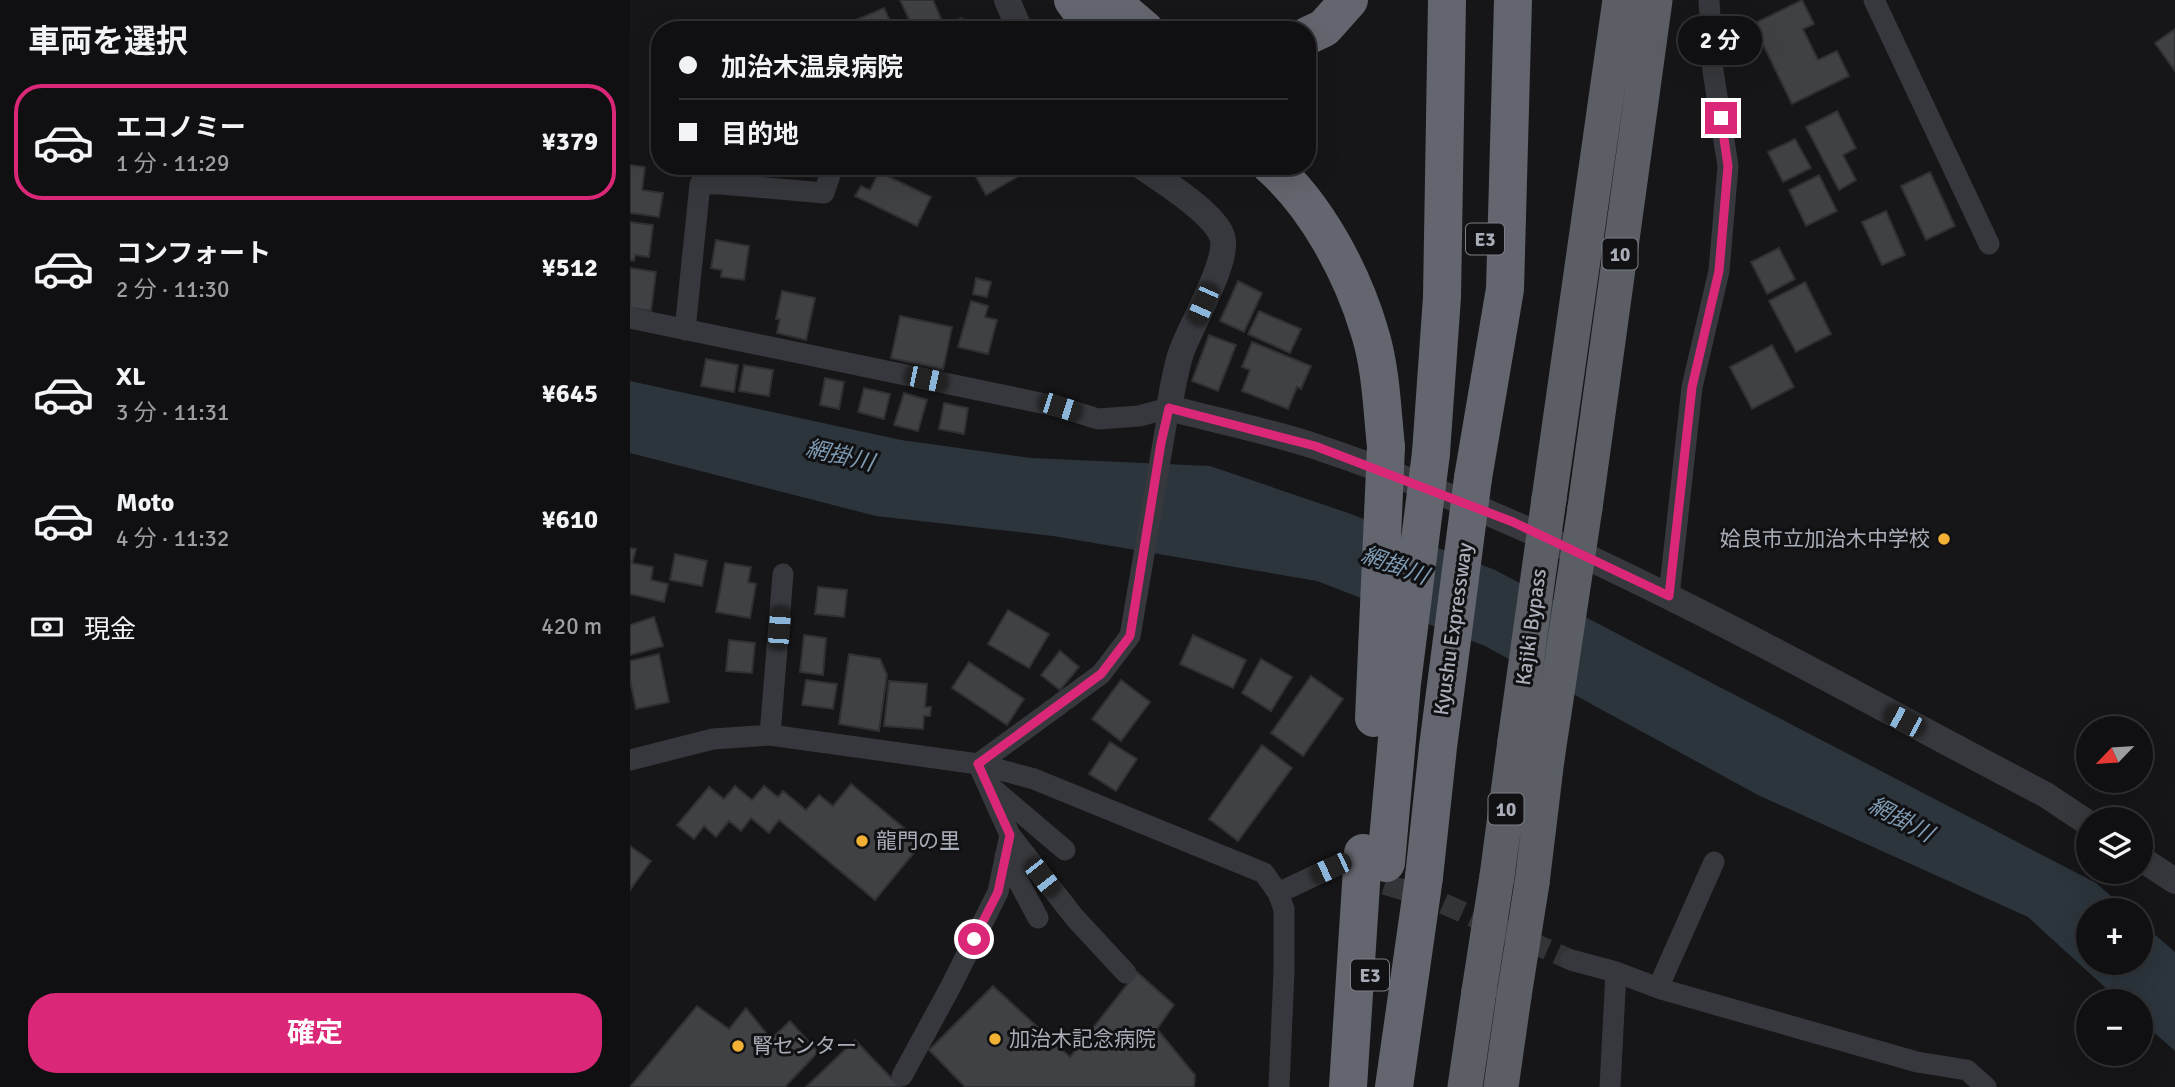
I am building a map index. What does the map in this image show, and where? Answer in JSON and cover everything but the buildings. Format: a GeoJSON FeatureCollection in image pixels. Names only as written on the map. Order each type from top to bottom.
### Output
{"type":"FeatureCollection","features":[{"type":"Feature","properties":{"kind":"highway"},"geometry":{"type":"LineString","coordinates":[[1073,0],[1088,21]]}},
{"type":"Feature","properties":{"kind":"highway"},"geometry":{"type":"LineString","coordinates":[[1114,0],[1135,21]]}},
{"type":"Feature","properties":{"kind":"highway"},"geometry":{"type":"LineString","coordinates":[[1316,31],[1324,27],[1349,0]]}},
{"type":"Feature","properties":{"kind":"highway","name":"Kyushu Expressway"},"geometry":{"type":"LineString","coordinates":[[1354,1087],[1360,861],[1402,683],[1431,453],[1442,297],[1447,0]]}},
{"type":"Feature","properties":{"kind":"highway","name":"Kyushu Expressway"},"geometry":{"type":"LineString","coordinates":[[1394,1087],[1424,877],[1438,747],[1474,478],[1484,298],[1487,0]]}},
{"type":"Feature","properties":{"kind":"highway"},"geometry":{"type":"LineString","coordinates":[[1474,478],[1505,289],[1513,0]]}},
{"type":"Feature","properties":{"kind":"highway","name":"Kajiki Bypass"},"geometry":{"type":"LineString","coordinates":[[1465,1087],[1620,0]]}},
{"type":"Feature","properties":{"kind":"highway","name":"Kajiki Bypass"},"geometry":{"type":"LineString","coordinates":[[1501,1087],[1655,0]]}},
{"type":"Feature","properties":{"kind":"highway"},"geometry":{"type":"LineString","coordinates":[[1281,175],[1327,235],[1345,267],[1370,331],[1386,447],[1377,670],[1360,861],[1348,1087]]}},
{"type":"Feature","properties":{"kind":"street"},"geometry":{"type":"LineString","coordinates":[[1007,0],[1016,21]]}},
{"type":"Feature","properties":{"kind":"street"},"geometry":{"type":"LineString","coordinates":[[1669,596],[1692,387],[1719,271],[1728,166],[1713,71],[1709,0]]}},
{"type":"Feature","properties":{"kind":"street"},"geometry":{"type":"LineString","coordinates":[[1874,0],[1989,244]]}},
{"type":"Feature","properties":{"kind":"street"},"geometry":{"type":"LineString","coordinates":[[685,330],[700,184],[824,193],[830,175]]}},
{"type":"Feature","properties":{"kind":"street"},"geometry":{"type":"LineString","coordinates":[[978,764],[1101,674],[1130,636],[1161,443],[1181,354],[1223,257],[1223,237],[1215,224],[1189,200],[1154,175]]}},
{"type":"Feature","properties":{"kind":"street"},"geometry":{"type":"LineString","coordinates":[[630,318],[1060,407],[1098,419],[1139,416],[1169,408],[1315,446],[1513,522],[1669,596],[2046,795],[2076,815]]}},
{"type":"Feature","properties":{"kind":"street"},"geometry":{"type":"LineString","coordinates":[[770,735],[783,574]]}},
{"type":"Feature","properties":{"kind":"street"},"geometry":{"type":"LineString","coordinates":[[630,760],[713,739],[770,735],[978,764],[1034,779],[1264,873],[1279,892],[1284,909],[1279,1087]]}},
{"type":"Feature","properties":{"kind":"street"},"geometry":{"type":"LineString","coordinates":[[978,764],[1007,846],[1038,918]]}},
{"type":"Feature","properties":{"kind":"street"},"geometry":{"type":"LineString","coordinates":[[987,784],[1065,850]]}},
{"type":"Feature","properties":{"kind":"street"},"geometry":{"type":"LineString","coordinates":[[1007,846],[1126,973]]}},
{"type":"Feature","properties":{"kind":"street"},"geometry":{"type":"LineString","coordinates":[[902,1076],[998,892],[1007,846]]}},
{"type":"Feature","properties":{"kind":"street"},"geometry":{"type":"LineString","coordinates":[[1279,892],[1360,861]]}},
{"type":"Feature","properties":{"kind":"street"},"geometry":{"type":"LineString","coordinates":[[1658,988],[1714,862]]}},
{"type":"Feature","properties":{"kind":"street"},"geometry":{"type":"LineString","coordinates":[[2153,867],[2175,881]]}},
{"type":"Feature","properties":{"kind":"street"},"geometry":{"type":"LineString","coordinates":[[1571,960],[1616,972],[1658,988],[1917,1062],[1967,1070],[1986,1087]]}},
{"type":"Feature","properties":{"kind":"street"},"geometry":{"type":"LineString","coordinates":[[1610,1087],[1616,972]]}},
{"type":"Feature","properties":{"kind":"water","name":"網掛川"},"geometry":{"type":"Polygon","coordinates":[[[630,381],[901,440],[1031,458],[1210,466],[1348,513],[1495,570],[2076,873],[2076,884],[2097,884],[2113,898],[2076,898],[2076,961],[2028,917],[1758,795],[1485,646],[1317,581],[1053,536],[876,516],[630,453],[630,381]]]}},
{"type":"Feature","properties":{"kind":"water"},"geometry":{"type":"Polygon","coordinates":[[[2153,933],[2175,952],[2175,1051],[2153,1032],[2153,989],[2107,989],[2092,975],[2153,975],[2153,933]]]}},
{"type":"Feature","properties":{"kind":"tunnel"},"geometry":{"type":"LineString","coordinates":[[1355,875],[1433,899],[1571,960]]}},
{"type":"Feature","properties":{"kind":"place","name":"姶良市立加治木中学校"},"geometry":{"type":"Point","coordinates":[1944,539]}},
{"type":"Feature","properties":{"kind":"place","name":"龍門の里"},"geometry":{"type":"Point","coordinates":[862,841]}},
{"type":"Feature","properties":{"kind":"place","name":"加治木記念病院"},"geometry":{"type":"Point","coordinates":[995,1039]}},
{"type":"Feature","properties":{"kind":"place","name":"腎センター"},"geometry":{"type":"Point","coordinates":[738,1046]}},
{"type":"Feature","properties":{"kind":"route"},"geometry":{"type":"LineString","coordinates":[[974,939],[998,892],[1010,835],[978,764],[1016,739],[1101,674],[1130,636],[1169,408],[1315,446],[1513,522],[1669,596],[1692,387],[1719,271],[1728,166],[1721,118]]}}]}
